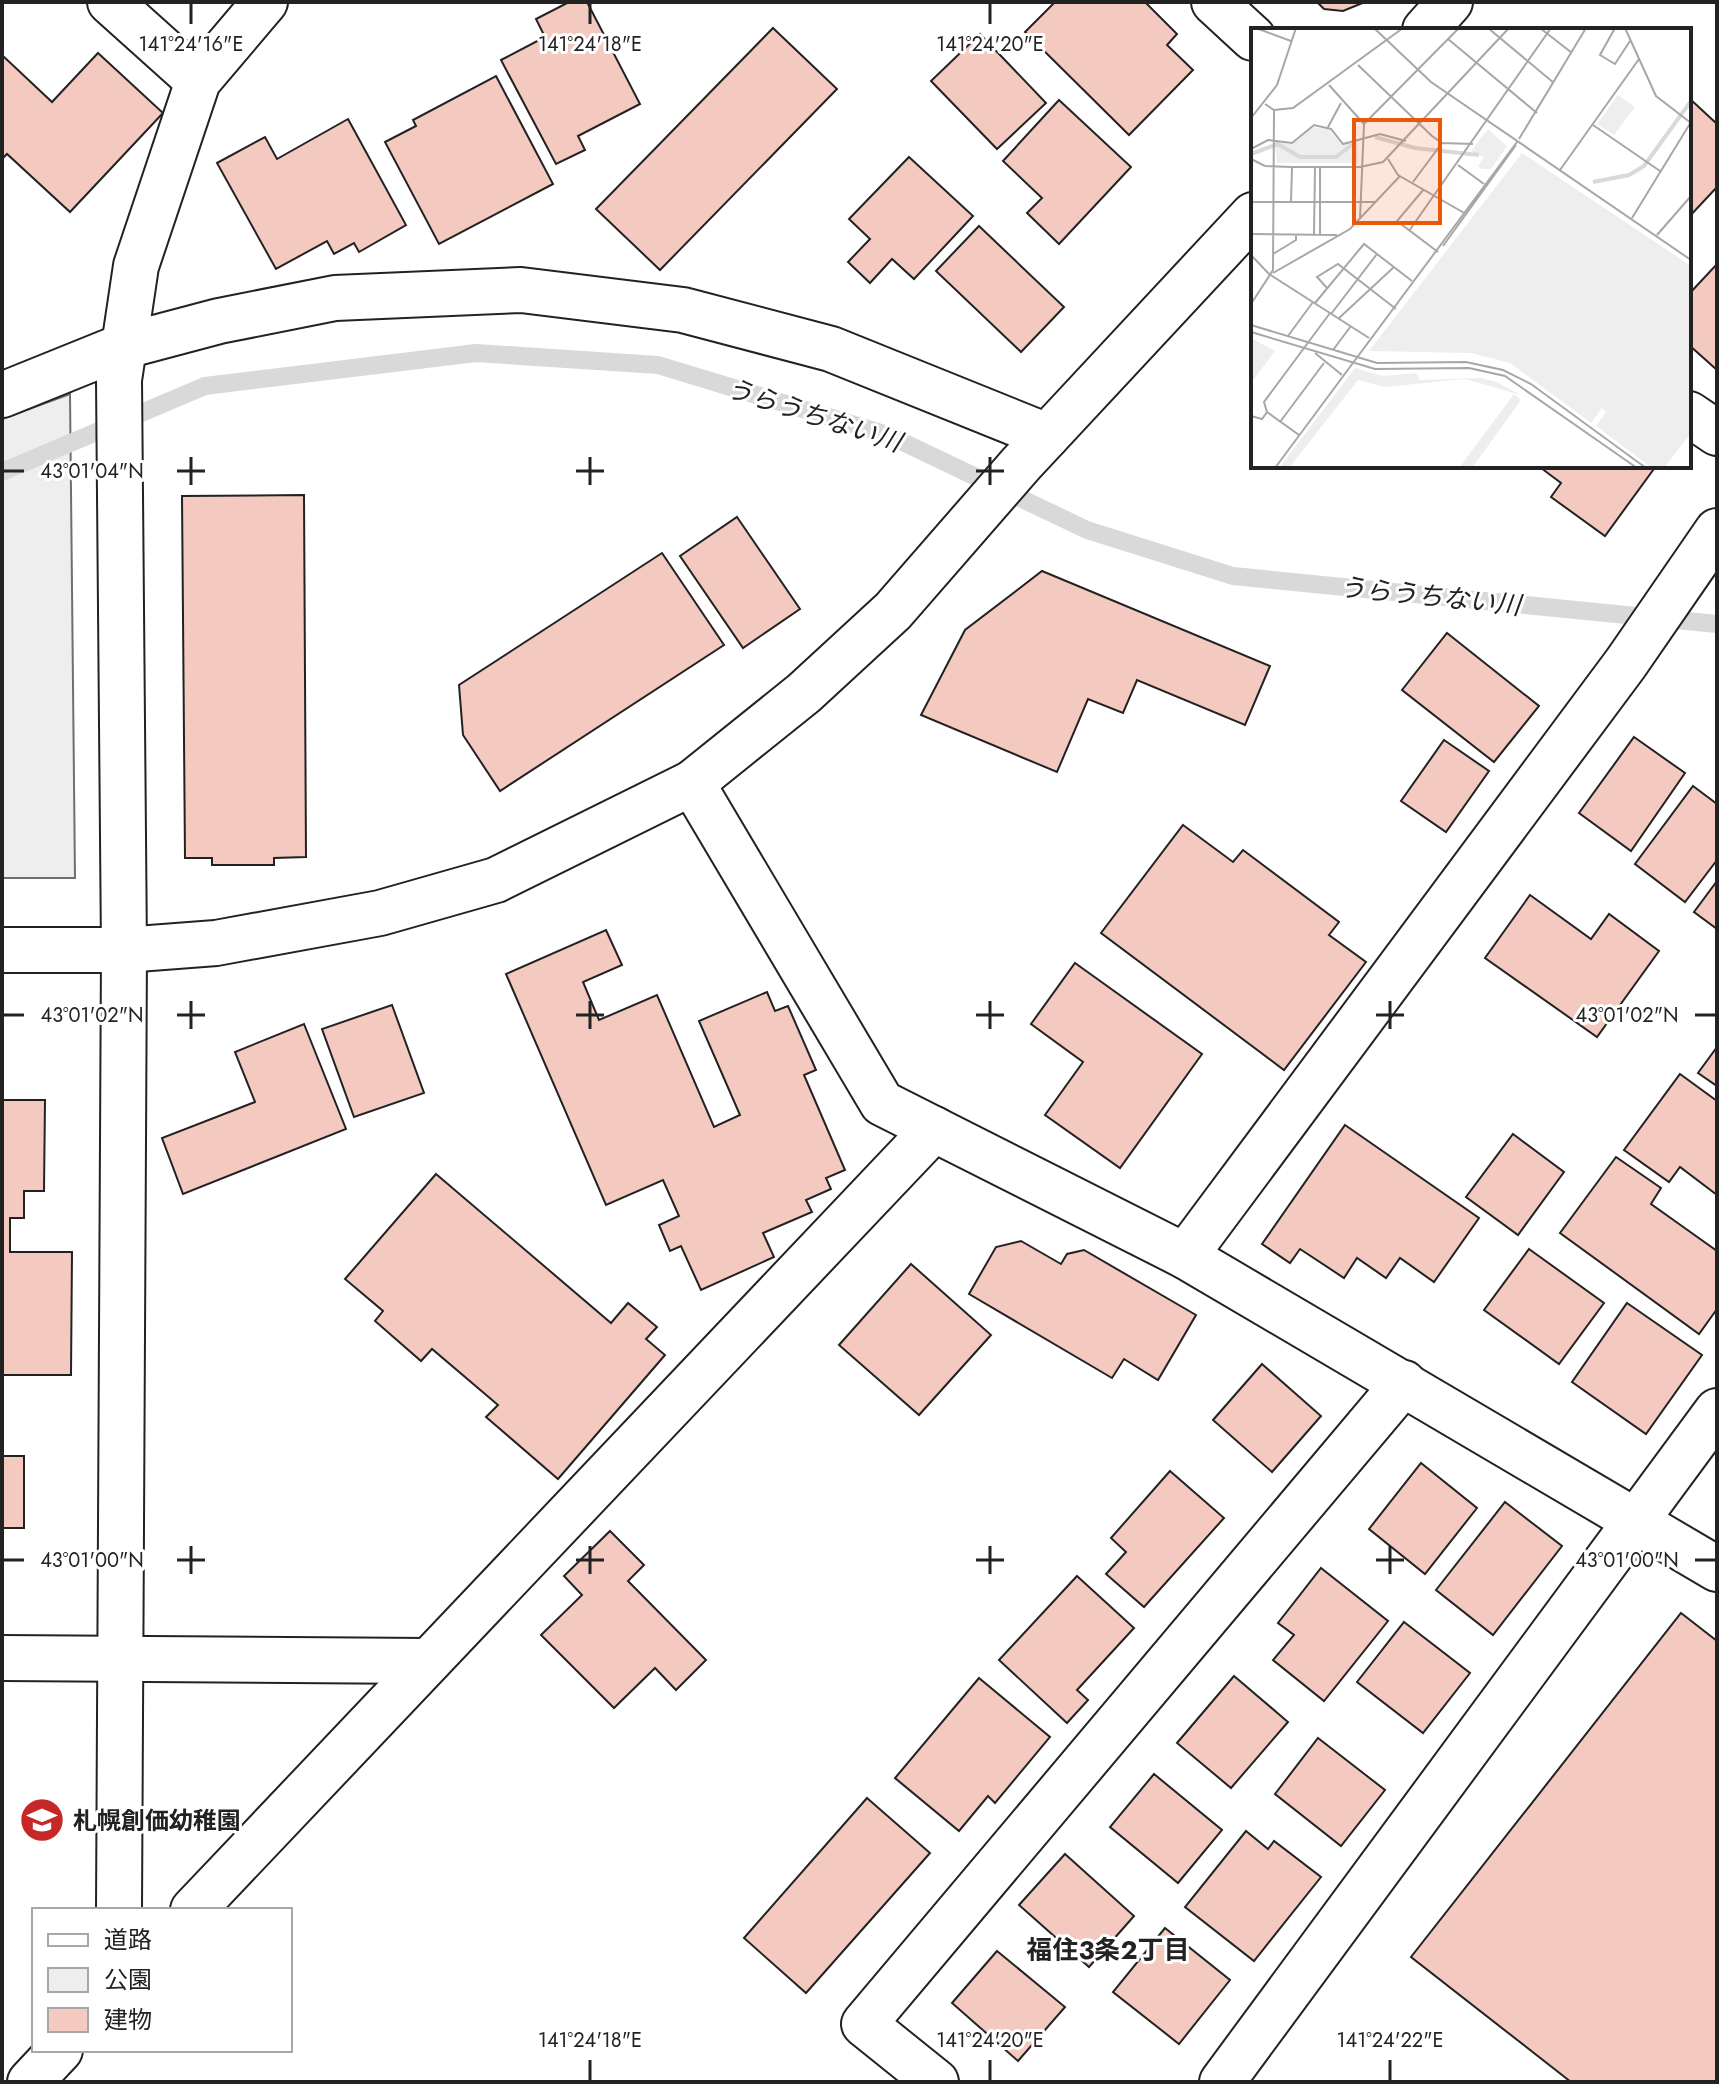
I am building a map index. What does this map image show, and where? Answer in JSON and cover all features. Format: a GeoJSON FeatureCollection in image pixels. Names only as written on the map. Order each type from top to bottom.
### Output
{"type":"FeatureCollection","features":[{"type":"Feature","properties":{"kind":"street"},"geometry":{"type":"LineString","coordinates":[[110,2],[198,81]]}},
{"type":"Feature","properties":{"kind":"street"},"geometry":{"type":"LineString","coordinates":[[119,1908],[124,950],[120,363],[136,266],[198,81],[265,2]]}},
{"type":"Feature","properties":{"kind":"street"},"geometry":{"type":"LineString","coordinates":[[1214,2],[1251,36]]}},
{"type":"Feature","properties":{"kind":"street"},"geometry":{"type":"LineString","coordinates":[[1427,28],[1450,2]]}},
{"type":"Feature","properties":{"kind":"street"},"geometry":{"type":"LineString","coordinates":[[2,950],[124,950],[216,943],[380,913],[496,880],[692,783],[804,693],[893,611],[1034,450],[1251,217]]}},
{"type":"Feature","properties":{"kind":"street"},"geometry":{"type":"LineString","coordinates":[[2,395],[120,363],[219,321],[335,298],[521,290],[683,310],[831,349],[1034,450]]}},
{"type":"Feature","properties":{"kind":"street"},"geometry":{"type":"LineString","coordinates":[[1691,415],[1717,433]]}},
{"type":"Feature","properties":{"kind":"street"},"geometry":{"type":"LineString","coordinates":[[1185,1256],[1626,663],[1717,531]]}},
{"type":"Feature","properties":{"kind":"street"},"geometry":{"type":"LineString","coordinates":[[692,783],[882,1103],[1185,1256],[1717,1569]]}},
{"type":"Feature","properties":{"kind":"street"},"geometry":{"type":"LineString","coordinates":[[195,1908],[934,1129]]}},
{"type":"Feature","properties":{"kind":"street"},"geometry":{"type":"LineString","coordinates":[[936,2082],[864,2024],[1404,1383]]}},
{"type":"Feature","properties":{"kind":"street"},"geometry":{"type":"LineString","coordinates":[[1222,2082],[1717,1411]]}},
{"type":"Feature","properties":{"kind":"street"},"geometry":{"type":"LineString","coordinates":[[2,1658],[428,1661]]}},
{"type":"Feature","properties":{"kind":"street"},"geometry":{"type":"LineString","coordinates":[[30,2082],[58,2052]]}},
{"type":"Feature","properties":{"kind":"green space"},"geometry":{"type":"Polygon","coordinates":[[[70,394],[75,878],[2,878],[2,419],[70,394]]]}},
{"type":"Feature","properties":{"kind":"building"},"geometry":{"type":"Polygon","coordinates":[[[569,2],[587,2],[640,104],[578,136],[585,150],[556,164],[501,60],[545,37],[536,19],[569,2]]]}},
{"type":"Feature","properties":{"kind":"building"},"geometry":{"type":"Polygon","coordinates":[[[1055,2],[1145,2],[1177,34],[1167,45],[1193,70],[1129,135],[1025,32],[1055,2]]]}},
{"type":"Feature","properties":{"kind":"building"},"geometry":{"type":"Polygon","coordinates":[[[1317,2],[1365,2],[1343,11],[1324,9],[1317,2]]]}},
{"type":"Feature","properties":{"kind":"building"},"geometry":{"type":"Polygon","coordinates":[[[773,28],[837,89],[660,270],[596,209],[773,28]]]}},
{"type":"Feature","properties":{"kind":"building"},"geometry":{"type":"Polygon","coordinates":[[[980,34],[1046,103],[997,149],[931,81],[980,34]]]}},
{"type":"Feature","properties":{"kind":"building"},"geometry":{"type":"Polygon","coordinates":[[[98,53],[163,113],[70,212],[7,154],[2,159],[2,55],[52,102],[98,53]]]}},
{"type":"Feature","properties":{"kind":"building"},"geometry":{"type":"Polygon","coordinates":[[[496,76],[553,184],[439,244],[385,142],[416,126],[413,120],[496,76]]]}},
{"type":"Feature","properties":{"kind":"building"},"geometry":{"type":"Polygon","coordinates":[[[1059,100],[1131,167],[1059,244],[1027,213],[1042,198],[1003,161],[1059,100]]]}},
{"type":"Feature","properties":{"kind":"building"},"geometry":{"type":"Polygon","coordinates":[[[1691,100],[1717,124],[1717,187],[1691,215],[1691,100]]]}},
{"type":"Feature","properties":{"kind":"building"},"geometry":{"type":"Polygon","coordinates":[[[348,119],[406,225],[359,252],[354,243],[334,254],[327,241],[276,269],[217,163],[265,137],[277,159],[348,119]]]}},
{"type":"Feature","properties":{"kind":"building"},"geometry":{"type":"Polygon","coordinates":[[[909,157],[973,216],[914,279],[892,259],[870,283],[848,262],[870,239],[849,219],[909,157]]]}},
{"type":"Feature","properties":{"kind":"building"},"geometry":{"type":"Polygon","coordinates":[[[979,226],[1064,307],[1021,352],[936,271],[979,226]]]}},
{"type":"Feature","properties":{"kind":"building"},"geometry":{"type":"Polygon","coordinates":[[[1717,264],[1717,370],[1691,347],[1691,292],[1717,264]]]}},
{"type":"Feature","properties":{"kind":"building"},"geometry":{"type":"Polygon","coordinates":[[[1541,468],[1655,468],[1605,536],[1551,497],[1561,483],[1541,468]]]}},
{"type":"Feature","properties":{"kind":"building"},"geometry":{"type":"Polygon","coordinates":[[[304,495],[306,857],[274,858],[274,865],[212,865],[212,858],[185,858],[182,496],[304,495]]]}},
{"type":"Feature","properties":{"kind":"building"},"geometry":{"type":"Polygon","coordinates":[[[737,517],[800,609],[743,648],[680,556],[737,517]]]}},
{"type":"Feature","properties":{"kind":"building"},"geometry":{"type":"Polygon","coordinates":[[[662,553],[724,645],[500,791],[463,735],[459,685],[662,553]]]}},
{"type":"Feature","properties":{"kind":"building"},"geometry":{"type":"Polygon","coordinates":[[[1042,571],[1270,666],[1245,725],[1137,680],[1123,713],[1088,699],[1057,772],[921,715],[965,630],[1042,571]]]}},
{"type":"Feature","properties":{"kind":"building"},"geometry":{"type":"Polygon","coordinates":[[[1447,633],[1539,706],[1494,762],[1402,690],[1447,633]]]}},
{"type":"Feature","properties":{"kind":"building"},"geometry":{"type":"Polygon","coordinates":[[[1634,737],[1685,773],[1631,851],[1579,813],[1634,737]]]}},
{"type":"Feature","properties":{"kind":"building"},"geometry":{"type":"Polygon","coordinates":[[[1444,740],[1489,771],[1446,832],[1401,801],[1444,740]]]}},
{"type":"Feature","properties":{"kind":"building"},"geometry":{"type":"Polygon","coordinates":[[[1693,786],[1717,804],[1717,860],[1685,902],[1635,864],[1693,786]]]}},
{"type":"Feature","properties":{"kind":"building"},"geometry":{"type":"Polygon","coordinates":[[[1183,825],[1233,862],[1243,850],[1339,922],[1329,935],[1366,962],[1284,1070],[1101,933],[1183,825]]]}},
{"type":"Feature","properties":{"kind":"building"},"geometry":{"type":"Polygon","coordinates":[[[1717,881],[1717,929],[1694,912],[1717,881]]]}},
{"type":"Feature","properties":{"kind":"building"},"geometry":{"type":"Polygon","coordinates":[[[1530,895],[1591,939],[1609,914],[1659,951],[1597,1037],[1485,958],[1530,895]]]}},
{"type":"Feature","properties":{"kind":"building"},"geometry":{"type":"Polygon","coordinates":[[[606,930],[622,965],[583,982],[599,1020],[657,995],[714,1127],[740,1115],[699,1021],[767,992],[775,1011],[788,1006],[816,1070],[804,1075],[845,1170],[826,1178],[831,1189],[806,1200],[812,1212],[763,1233],[774,1257],[701,1290],[681,1246],[670,1251],[659,1225],[679,1216],[663,1180],[606,1205],[506,974],[606,930]]]}},
{"type":"Feature","properties":{"kind":"building"},"geometry":{"type":"Polygon","coordinates":[[[1075,963],[1202,1054],[1120,1168],[1045,1115],[1083,1062],[1031,1024],[1075,963]]]}},
{"type":"Feature","properties":{"kind":"building"},"geometry":{"type":"Polygon","coordinates":[[[392,1005],[424,1093],[354,1117],[322,1029],[392,1005]]]}},
{"type":"Feature","properties":{"kind":"building"},"geometry":{"type":"Polygon","coordinates":[[[304,1024],[346,1129],[183,1194],[162,1138],[255,1102],[235,1052],[304,1024]]]}},
{"type":"Feature","properties":{"kind":"building"},"geometry":{"type":"Polygon","coordinates":[[[1717,1047],[1717,1086],[1698,1073],[1717,1047]]]}},
{"type":"Feature","properties":{"kind":"building"},"geometry":{"type":"Polygon","coordinates":[[[1680,1074],[1717,1101],[1717,1195],[1680,1167],[1669,1182],[1624,1150],[1680,1074]]]}},
{"type":"Feature","properties":{"kind":"building"},"geometry":{"type":"Polygon","coordinates":[[[2,1100],[45,1100],[44,1191],[24,1191],[24,1218],[10,1218],[10,1252],[72,1252],[71,1375],[2,1375],[2,1100]]]}},
{"type":"Feature","properties":{"kind":"building"},"geometry":{"type":"Polygon","coordinates":[[[1345,1125],[1479,1218],[1434,1282],[1400,1258],[1386,1278],[1357,1258],[1344,1278],[1300,1249],[1290,1263],[1262,1244],[1345,1125]]]}},
{"type":"Feature","properties":{"kind":"building"},"geometry":{"type":"Polygon","coordinates":[[[1513,1134],[1564,1172],[1518,1235],[1466,1197],[1513,1134]]]}},
{"type":"Feature","properties":{"kind":"building"},"geometry":{"type":"Polygon","coordinates":[[[1616,1157],[1661,1188],[1651,1204],[1717,1251],[1717,1309],[1699,1334],[1560,1233],[1616,1157]]]}},
{"type":"Feature","properties":{"kind":"building"},"geometry":{"type":"Polygon","coordinates":[[[436,1174],[611,1323],[628,1303],[657,1327],[646,1339],[665,1355],[558,1479],[486,1417],[498,1405],[432,1349],[421,1361],[375,1321],[383,1311],[345,1279],[436,1174]]]}},
{"type":"Feature","properties":{"kind":"building"},"geometry":{"type":"Polygon","coordinates":[[[1021,1241],[1061,1264],[1067,1254],[1084,1250],[1196,1315],[1158,1380],[1124,1359],[1112,1378],[969,1294],[996,1247],[1021,1241]]]}},
{"type":"Feature","properties":{"kind":"building"},"geometry":{"type":"Polygon","coordinates":[[[1529,1249],[1604,1303],[1559,1364],[1484,1310],[1529,1249]]]}},
{"type":"Feature","properties":{"kind":"building"},"geometry":{"type":"Polygon","coordinates":[[[911,1264],[991,1335],[919,1415],[839,1345],[911,1264]]]}},
{"type":"Feature","properties":{"kind":"building"},"geometry":{"type":"Polygon","coordinates":[[[1627,1303],[1702,1355],[1646,1434],[1572,1382],[1627,1303]]]}},
{"type":"Feature","properties":{"kind":"building"},"geometry":{"type":"Polygon","coordinates":[[[1262,1364],[1321,1416],[1272,1472],[1213,1420],[1262,1364]]]}},
{"type":"Feature","properties":{"kind":"building"},"geometry":{"type":"Polygon","coordinates":[[[2,1456],[24,1456],[24,1528],[2,1528],[2,1456]]]}},
{"type":"Feature","properties":{"kind":"building"},"geometry":{"type":"Polygon","coordinates":[[[1421,1463],[1477,1508],[1425,1574],[1369,1529],[1421,1463]]]}},
{"type":"Feature","properties":{"kind":"building"},"geometry":{"type":"Polygon","coordinates":[[[1170,1471],[1224,1518],[1144,1607],[1106,1574],[1126,1552],[1111,1538],[1170,1471]]]}},
{"type":"Feature","properties":{"kind":"building"},"geometry":{"type":"Polygon","coordinates":[[[1505,1502],[1562,1546],[1493,1635],[1436,1590],[1505,1502]]]}},
{"type":"Feature","properties":{"kind":"building"},"geometry":{"type":"Polygon","coordinates":[[[610,1531],[644,1565],[628,1581],[706,1660],[676,1690],[655,1668],[614,1708],[541,1635],[582,1595],[564,1576],[610,1531]]]}},
{"type":"Feature","properties":{"kind":"building"},"geometry":{"type":"Polygon","coordinates":[[[1321,1568],[1388,1621],[1324,1701],[1273,1660],[1294,1635],[1278,1623],[1321,1568]]]}},
{"type":"Feature","properties":{"kind":"building"},"geometry":{"type":"Polygon","coordinates":[[[1077,1576],[1134,1628],[1077,1690],[1088,1700],[1067,1723],[999,1660],[1077,1576]]]}},
{"type":"Feature","properties":{"kind":"building"},"geometry":{"type":"Polygon","coordinates":[[[1681,1613],[1717,1641],[1717,2082],[1571,2082],[1411,1957],[1681,1613]]]}},
{"type":"Feature","properties":{"kind":"building"},"geometry":{"type":"Polygon","coordinates":[[[1404,1622],[1470,1673],[1423,1733],[1357,1682],[1404,1622]]]}},
{"type":"Feature","properties":{"kind":"building"},"geometry":{"type":"Polygon","coordinates":[[[1234,1676],[1288,1722],[1231,1788],[1177,1743],[1234,1676]]]}},
{"type":"Feature","properties":{"kind":"building"},"geometry":{"type":"Polygon","coordinates":[[[979,1678],[1050,1737],[995,1803],[988,1796],[959,1831],[895,1778],[979,1678]]]}},
{"type":"Feature","properties":{"kind":"building"},"geometry":{"type":"Polygon","coordinates":[[[1318,1738],[1385,1790],[1341,1846],[1275,1794],[1318,1738]]]}},
{"type":"Feature","properties":{"kind":"building"},"geometry":{"type":"Polygon","coordinates":[[[1154,1774],[1222,1830],[1178,1883],[1110,1827],[1154,1774]]]}},
{"type":"Feature","properties":{"kind":"building"},"geometry":{"type":"Polygon","coordinates":[[[867,1798],[930,1853],[806,1993],[744,1938],[867,1798]]]}},
{"type":"Feature","properties":{"kind":"building"},"geometry":{"type":"Polygon","coordinates":[[[1246,1831],[1268,1849],[1274,1841],[1321,1877],[1254,1961],[1185,1907],[1246,1831]]]}},
{"type":"Feature","properties":{"kind":"building"},"geometry":{"type":"Polygon","coordinates":[[[1065,1854],[1134,1916],[1089,1967],[1019,1905],[1065,1854]]]}},
{"type":"Feature","properties":{"kind":"building"},"geometry":{"type":"Polygon","coordinates":[[[1165,1928],[1230,1980],[1179,2044],[1113,1992],[1165,1928]]]}},
{"type":"Feature","properties":{"kind":"building"},"geometry":{"type":"Polygon","coordinates":[[[997,1951],[1065,2007],[1018,2061],[952,2003],[997,1951]]]}},
{"type":"Feature","properties":{"kind":"waterway","name":"うらうちない川"},"geometry":{"type":"LineString","coordinates":[[2,472],[205,386],[476,353],[658,365],[888,435],[1087,530],[1233,576],[1717,624]]}},
{"type":"Feature","properties":{"kind":"place","name":"札幌創価幼稚園"},"geometry":{"type":"Point","coordinates":[42,1820]}},
{"type":"Feature","properties":{"kind":"district","name":"福住3条2丁目"},"geometry":{"type":"Point","coordinates":[1108,1950]}}]}
